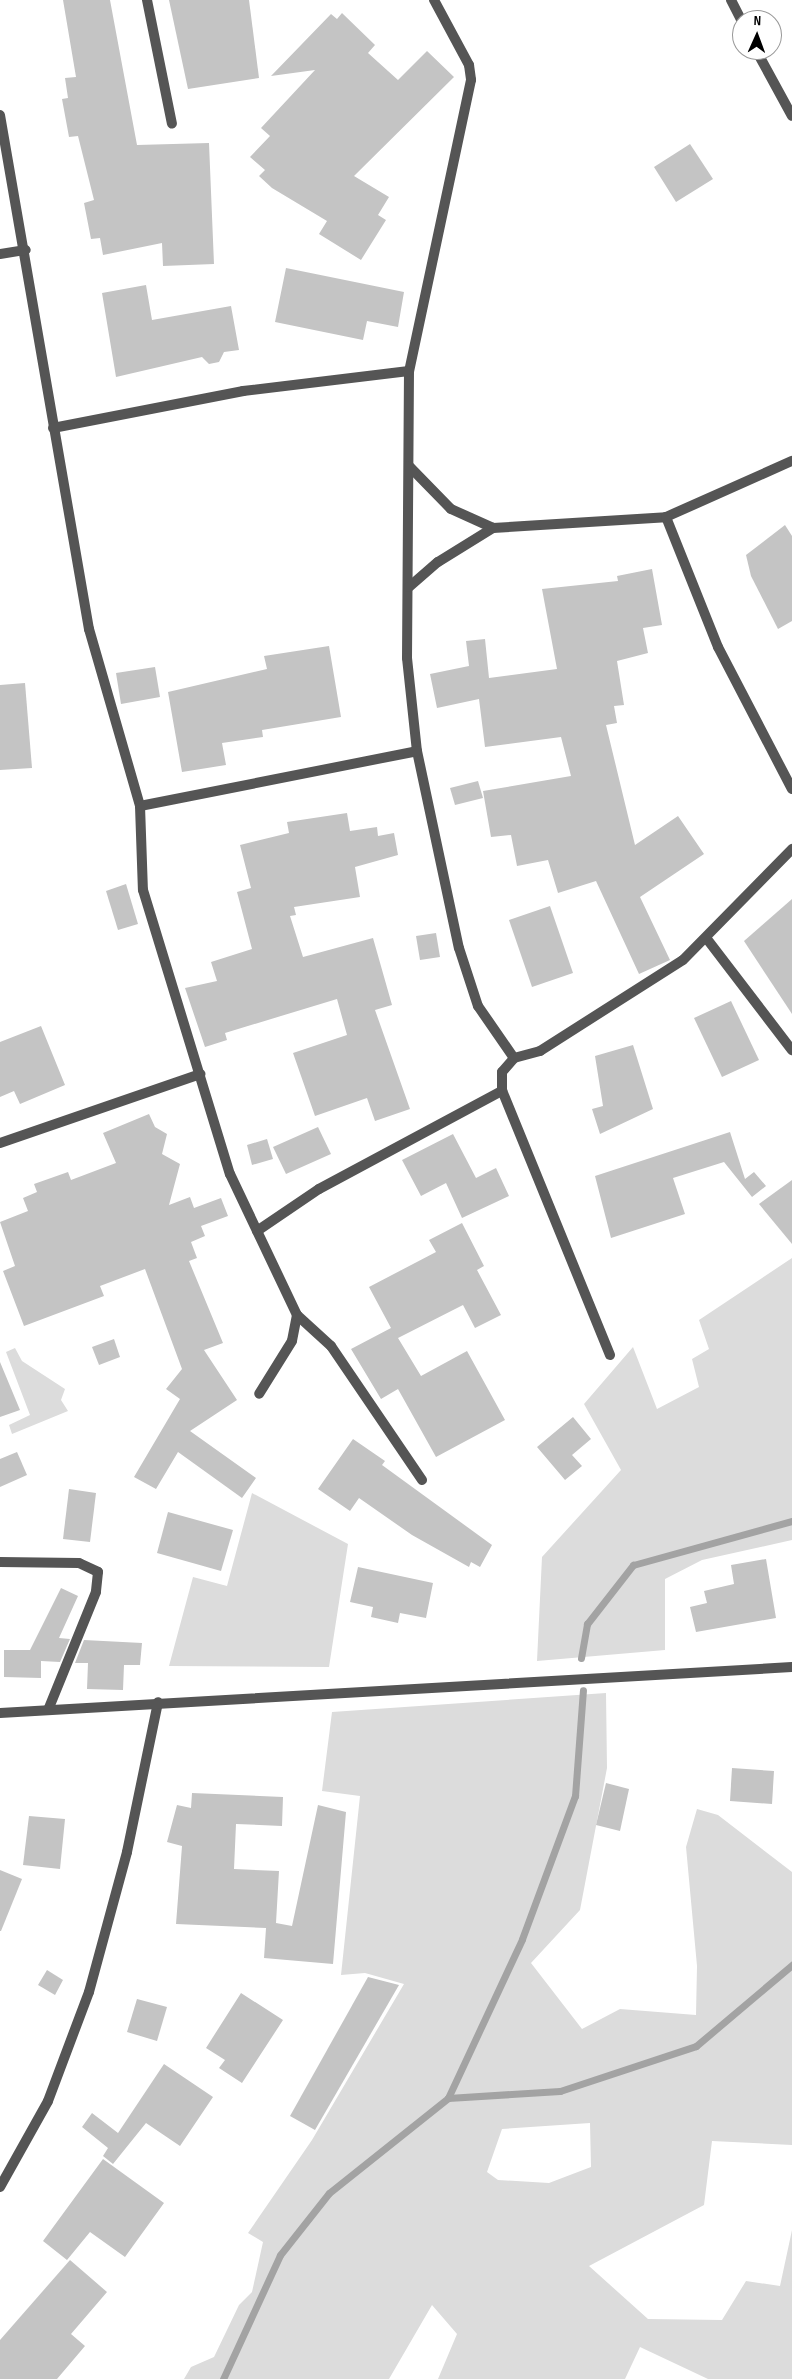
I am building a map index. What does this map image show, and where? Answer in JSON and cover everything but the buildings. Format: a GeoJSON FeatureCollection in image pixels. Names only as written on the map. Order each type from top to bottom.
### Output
{"type":"FeatureCollection","features":[{"type":"Feature","properties":{"kind":"street"},"geometry":{"type":"LineString","coordinates":[[146,0],[172,124]]}},
{"type":"Feature","properties":{"kind":"street"},"geometry":{"type":"LineString","coordinates":[[434,0],[469,65],[471,80],[409,371],[410,466],[407,658],[417,751],[441,875],[468,981],[478,1006],[514,1058]]}},
{"type":"Feature","properties":{"kind":"street"},"geometry":{"type":"LineString","coordinates":[[761,60],[792,116]]}},
{"type":"Feature","properties":{"kind":"street"},"geometry":{"type":"LineString","coordinates":[[0,115],[26,250],[53,428],[89,629],[140,806],[143,890],[230,1174],[297,1315],[332,1346],[422,1480]]}},
{"type":"Feature","properties":{"kind":"street"},"geometry":{"type":"LineString","coordinates":[[0,254],[26,250]]}},
{"type":"Feature","properties":{"kind":"street"},"geometry":{"type":"LineString","coordinates":[[53,428],[243,391],[409,371]]}},
{"type":"Feature","properties":{"kind":"street"},"geometry":{"type":"LineString","coordinates":[[410,466],[451,509],[493,528],[666,517],[792,461]]}},
{"type":"Feature","properties":{"kind":"street"},"geometry":{"type":"LineString","coordinates":[[666,517],[718,647],[792,789]]}},
{"type":"Feature","properties":{"kind":"street"},"geometry":{"type":"LineString","coordinates":[[409,587],[438,562],[493,528]]}},
{"type":"Feature","properties":{"kind":"street"},"geometry":{"type":"LineString","coordinates":[[140,806],[417,751]]}},
{"type":"Feature","properties":{"kind":"street"},"geometry":{"type":"LineString","coordinates":[[610,1355],[502,1091],[502,1072],[514,1058],[540,1051],[683,960],[707,939],[792,849]]}},
{"type":"Feature","properties":{"kind":"street"},"geometry":{"type":"LineString","coordinates":[[707,939],[792,1050]]}},
{"type":"Feature","properties":{"kind":"street"},"geometry":{"type":"LineString","coordinates":[[0,1143],[200,1074]]}},
{"type":"Feature","properties":{"kind":"street"},"geometry":{"type":"LineString","coordinates":[[257,1231],[319,1189],[502,1091]]}},
{"type":"Feature","properties":{"kind":"street"},"geometry":{"type":"LineString","coordinates":[[259,1394],[292,1340],[297,1315]]}},
{"type":"Feature","properties":{"kind":"street"},"geometry":{"type":"LineString","coordinates":[[0,1562],[79,1562],[98,1572],[96,1592],[48,1710]]}},
{"type":"Feature","properties":{"kind":"street"},"geometry":{"type":"LineString","coordinates":[[0,1713],[158,1702],[792,1667]]}},
{"type":"Feature","properties":{"kind":"street"},"geometry":{"type":"LineString","coordinates":[[0,2187],[48,2101],[89,1992],[127,1852],[158,1702]]}},
{"type":"Feature","properties":{"kind":"shaded area"},"geometry":{"type":"Polygon","coordinates":[[[792,1258],[792,1540],[702,1560],[665,1579],[665,1650],[537,1661],[542,1557],[621,1470],[584,1404],[633,1347],[657,1409],[699,1387],[692,1359],[709,1349],[699,1320],[792,1258]]]}},
{"type":"Feature","properties":{"kind":"shaded area"},"geometry":{"type":"Polygon","coordinates":[[[15,1348],[22,1361],[65,1389],[61,1400],[68,1411],[12,1434],[9,1425],[30,1415],[6,1352],[15,1348]]]}},
{"type":"Feature","properties":{"kind":"shaded area"},"geometry":{"type":"Polygon","coordinates":[[[252,1493],[348,1544],[329,1667],[169,1666],[193,1577],[227,1586],[252,1493]]]}},
{"type":"Feature","properties":{"kind":"shaded area"},"geometry":{"type":"Polygon","coordinates":[[[606,1693],[607,1768],[580,1910],[531,1963],[582,2029],[620,2009],[696,2015],[697,1966],[686,1847],[697,1809],[718,1815],[792,1872],[792,2145],[712,2141],[704,2205],[589,2266],[648,2319],[722,2320],[746,2281],[780,2286],[792,2230],[792,2379],[708,2379],[640,2347],[625,2379],[438,2379],[457,2334],[432,2305],[389,2379],[184,2379],[191,2367],[214,2357],[239,2305],[252,2292],[263,2242],[248,2233],[312,2140],[404,1984],[365,1973],[341,1975],[360,1796],[322,1791],[332,1712],[606,1693]],[[590,2123],[502,2129],[487,2172],[498,2180],[549,2183],[591,2167],[590,2123]]]}},
{"type":"Feature","properties":{"kind":"waterway"},"geometry":{"type":"LineString","coordinates":[[581,1658],[587,1624],[633,1565],[792,1521]]}},
{"type":"Feature","properties":{"kind":"waterway"},"geometry":{"type":"LineString","coordinates":[[448,2098],[522,1939],[575,1796],[583,1690]]}},
{"type":"Feature","properties":{"kind":"waterway"},"geometry":{"type":"LineString","coordinates":[[223,2379],[280,2255],[329,2193],[448,2098],[560,2091],[696,2046],[792,1965]]}}]}
